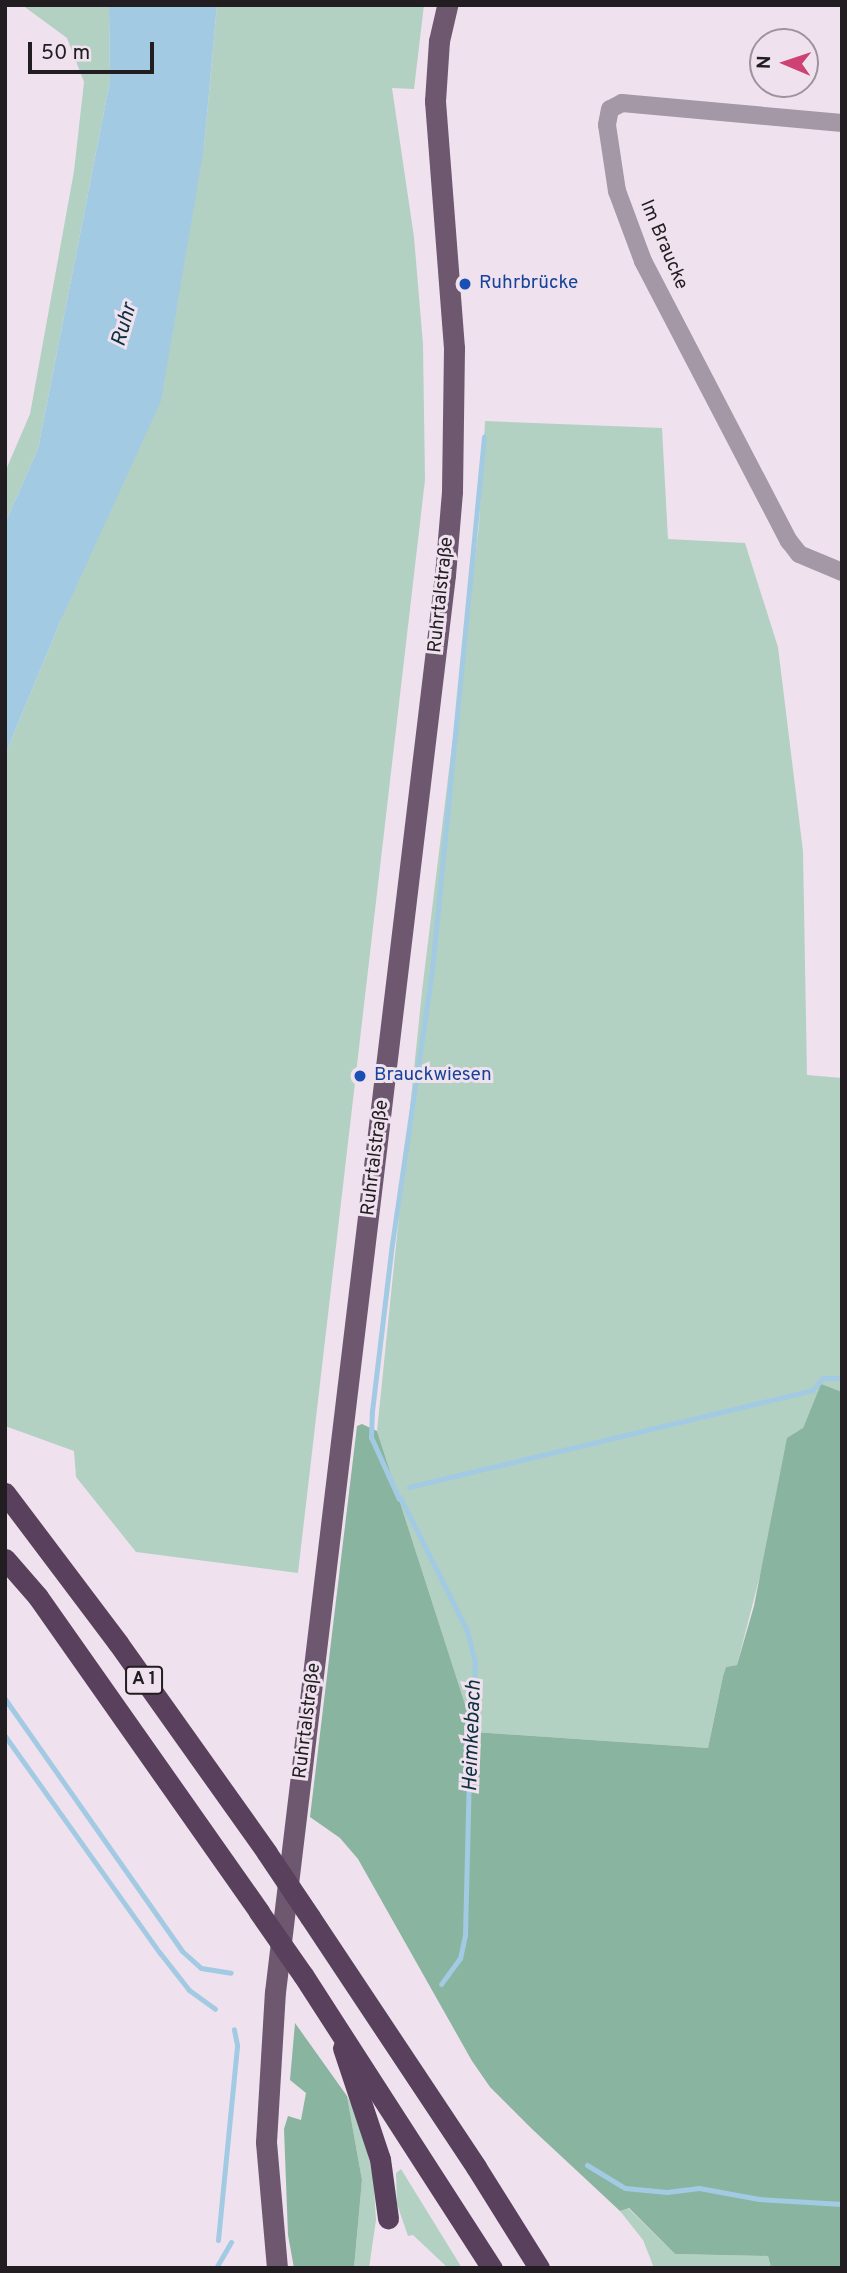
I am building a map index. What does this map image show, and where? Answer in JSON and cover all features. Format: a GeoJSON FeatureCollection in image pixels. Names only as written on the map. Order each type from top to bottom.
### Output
{"type":"FeatureCollection","features":[{"type":"Feature","properties":{"kind":"highway","name":"A 1"},"geometry":{"type":"LineString","coordinates":[[12,1502],[267,1853],[476,2167],[539,2268]]}},
{"type":"Feature","properties":{"kind":"highway","name":"A 1"},"geometry":{"type":"LineString","coordinates":[[8,1562],[54,1620],[334,2019],[492,2268]]}},
{"type":"Feature","properties":{"kind":"highway"},"geometry":{"type":"LineString","coordinates":[[334,2019],[380,2159],[388,2218]]}},
{"type":"Feature","properties":{"kind":"main road","name":"Ruhrtalstraße"},"geometry":{"type":"LineString","coordinates":[[277,2268],[267,2142],[275,1992],[445,575],[451,503],[455,419],[454,348],[435,101],[439,41],[447,5]]}},
{"type":"Feature","properties":{"kind":"street","name":"Im Braucke"},"geometry":{"type":"LineString","coordinates":[[842,123],[622,103],[610,109],[607,125],[617,191],[643,261],[789,541],[799,554],[842,572]]}},
{"type":"Feature","properties":{"kind":"green space"},"geometry":{"type":"Polygon","coordinates":[[[22,5],[109,5],[110,81],[38,449],[5,523],[5,472],[30,414],[74,171],[84,82],[67,38],[22,5]]]}},
{"type":"Feature","properties":{"kind":"green space"},"geometry":{"type":"Polygon","coordinates":[[[217,5],[424,5],[414,89],[392,88],[414,237],[423,344],[425,480],[298,1573],[136,1552],[76,1477],[74,1451],[5,1426],[5,755],[60,622],[204,147],[217,5]]]}},
{"type":"Feature","properties":{"kind":"green space"},"geometry":{"type":"Polygon","coordinates":[[[485,421],[662,428],[668,539],[745,543],[778,647],[803,851],[807,1075],[842,1078],[842,1392],[821,1385],[803,1428],[767,1548],[737,1665],[726,1667],[723,1676],[708,1748],[474,1732],[377,1431],[422,991],[479,525],[485,421]]]}},
{"type":"Feature","properties":{"kind":"green space"},"geometry":{"type":"Polygon","coordinates":[[[821,1384],[842,1392],[842,2268],[771,2268],[768,2256],[675,2254],[629,2208],[620,2211],[532,2129],[490,2087],[472,2061],[358,1859],[340,1838],[310,1817],[357,1426],[362,1424],[377,1431],[474,1732],[708,1748],[723,1676],[726,1667],[737,1665],[754,1606],[787,1438],[803,1428],[821,1384]]]}},
{"type":"Feature","properties":{"kind":"green space"},"geometry":{"type":"Polygon","coordinates":[[[295,2023],[347,2096],[362,2180],[354,2268],[294,2268],[288,2235],[284,2129],[288,2116],[301,2120],[306,2093],[290,2080],[295,2023]]]}},
{"type":"Feature","properties":{"kind":"green space"},"geometry":{"type":"Polygon","coordinates":[[[347,2096],[358,2117],[373,2174],[376,2220],[369,2268],[354,2268],[362,2180],[347,2096]]]}},
{"type":"Feature","properties":{"kind":"green space"},"geometry":{"type":"Polygon","coordinates":[[[401,2169],[462,2268],[448,2268],[413,2235],[408,2236],[397,2204],[396,2173],[401,2169]]]}},
{"type":"Feature","properties":{"kind":"green space"},"geometry":{"type":"Polygon","coordinates":[[[628,2208],[675,2254],[768,2256],[771,2268],[654,2268],[643,2240],[620,2211],[628,2208]]]}},
{"type":"Feature","properties":{"kind":"water","name":"Ruhr"},"geometry":{"type":"Polygon","coordinates":[[[109,5],[217,5],[204,147],[161,401],[60,622],[5,755],[5,523],[38,449],[110,81],[109,5]]]}},
{"type":"Feature","properties":{"kind":"waterway"},"geometry":{"type":"LineString","coordinates":[[399,1499],[371,1437],[372,1411],[392,1244],[432,970],[484,437]]}},
{"type":"Feature","properties":{"kind":"waterway","name":"Heimkebach"},"geometry":{"type":"LineString","coordinates":[[409,1487],[812,1390],[823,1378],[842,1378]]}},
{"type":"Feature","properties":{"kind":"waterway","name":"Heimkebach"},"geometry":{"type":"LineString","coordinates":[[400,1497],[467,1631],[475,1664],[465,1935],[460,1958],[441,1984]]}},
{"type":"Feature","properties":{"kind":"waterway"},"geometry":{"type":"LineString","coordinates":[[5,1699],[182,1951],[201,1968],[231,1973]]}},
{"type":"Feature","properties":{"kind":"waterway"},"geometry":{"type":"LineString","coordinates":[[5,1736],[160,1953],[189,1990],[215,2009]]}},
{"type":"Feature","properties":{"kind":"waterway"},"geometry":{"type":"LineString","coordinates":[[218,2240],[237,2045],[234,2029]]}},
{"type":"Feature","properties":{"kind":"waterway"},"geometry":{"type":"LineString","coordinates":[[587,2165],[625,2188],[667,2192],[699,2188],[759,2199],[842,2204]]}},
{"type":"Feature","properties":{"kind":"waterway","name":"Heimkebach"},"geometry":{"type":"LineString","coordinates":[[216,2268],[231,2242]]}},
{"type":"Feature","properties":{"kind":"place","name":"Ruhrbrücke"},"geometry":{"type":"Point","coordinates":[465,284]}},
{"type":"Feature","properties":{"kind":"place","name":"Brauckwiesen"},"geometry":{"type":"Point","coordinates":[360,1076]}}]}
